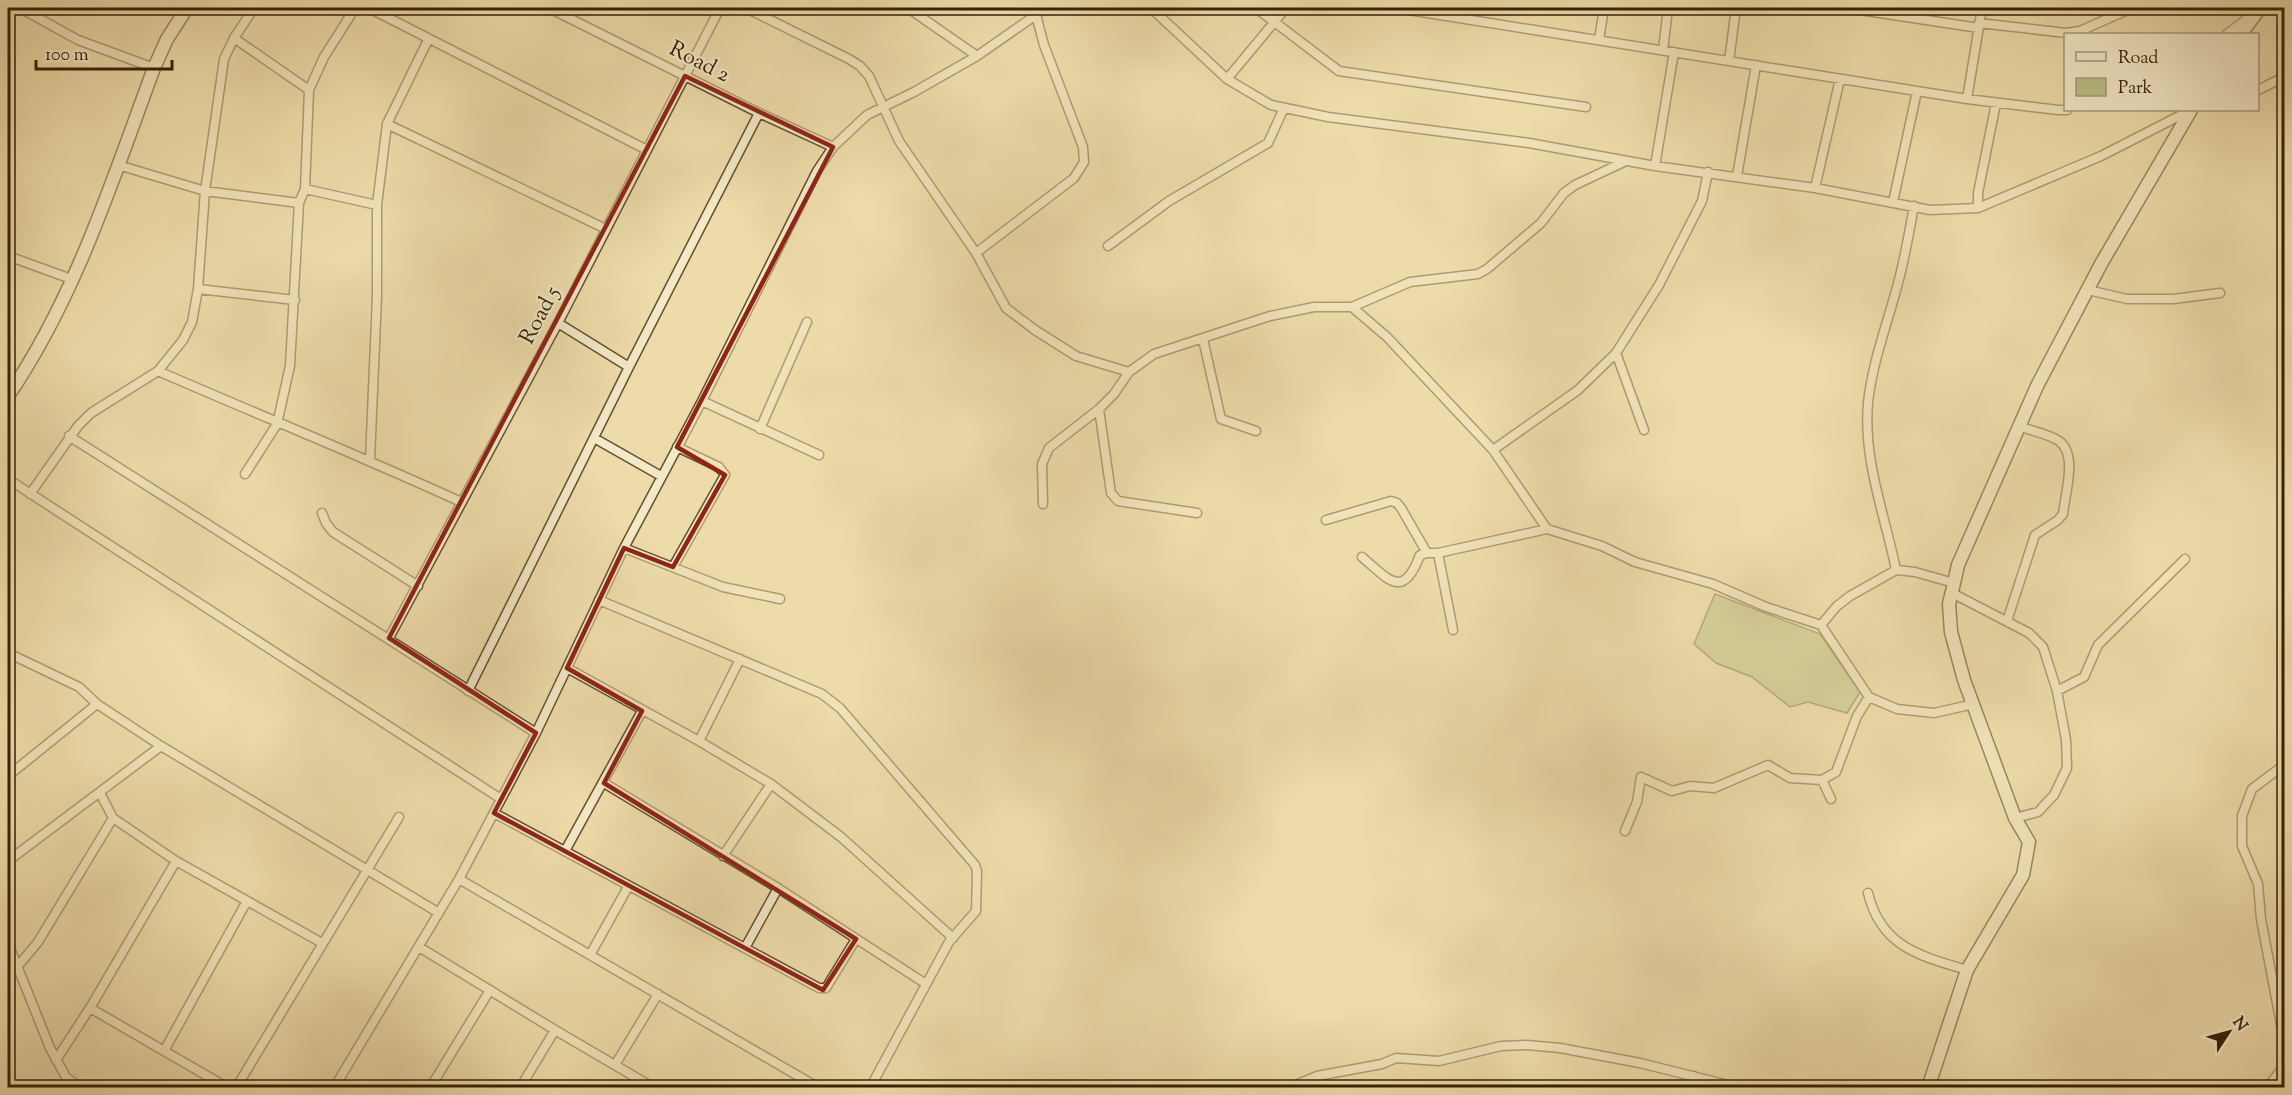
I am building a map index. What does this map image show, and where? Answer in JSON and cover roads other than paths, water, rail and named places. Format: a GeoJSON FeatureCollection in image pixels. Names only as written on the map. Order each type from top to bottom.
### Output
{"type":"FeatureCollection","features":[{"type":"Feature","properties":{"kind":"street"},"geometry":{"type":"LineString","coordinates":[[20,8],[78,40],[154,68]]}},
{"type":"Feature","properties":{"kind":"street"},"geometry":{"type":"LineString","coordinates":[[8,396],[34,358],[74,280],[154,68],[167,39],[187,8]]}},
{"type":"Feature","properties":{"kind":"street"},"geometry":{"type":"LineString","coordinates":[[30,494],[69,435],[91,413],[158,370],[183,340],[192,322],[198,289],[205,191],[224,59],[234,38],[254,8]]}},
{"type":"Feature","properties":{"kind":"street"},"geometry":{"type":"LineString","coordinates":[[244,474],[277,424],[290,366],[299,203],[305,189],[309,90],[324,57],[355,8]]}},
{"type":"Feature","properties":{"kind":"street"},"geometry":{"type":"LineString","coordinates":[[369,8],[647,150]]}},
{"type":"Feature","properties":{"kind":"street","name":"Road 2"},"geometry":{"type":"LineString","coordinates":[[549,8],[759,113],[833,147]]}},
{"type":"Feature","properties":{"kind":"street","name":"Road 5"},"geometry":{"type":"LineString","coordinates":[[389,638],[558,323],[720,8]]}},
{"type":"Feature","properties":{"kind":"street"},"geometry":{"type":"LineString","coordinates":[[747,8],[860,66],[868,76],[899,141],[976,253],[1006,308],[1076,356],[1129,372]]}},
{"type":"Feature","properties":{"kind":"street"},"geometry":{"type":"LineString","coordinates":[[908,8],[977,56]]}},
{"type":"Feature","properties":{"kind":"street"},"geometry":{"type":"LineString","coordinates":[[334,1088],[459,879],[494,813],[536,733],[624,548],[702,401],[817,171],[833,147],[867,115],[914,92],[977,56],[1046,8]]}},
{"type":"Feature","properties":{"kind":"street"},"geometry":{"type":"LineString","coordinates":[[1151,8],[1227,79],[1271,105],[1328,117],[1529,143],[1655,166],[1815,188],[1930,210],[1978,208],[2100,156],[2191,111]]}},
{"type":"Feature","properties":{"kind":"street"},"geometry":{"type":"LineString","coordinates":[[1256,8],[1339,71],[1586,107]]}},
{"type":"Feature","properties":{"kind":"street"},"geometry":{"type":"LineString","coordinates":[[1227,79],[1286,8]]}},
{"type":"Feature","properties":{"kind":"street"},"geometry":{"type":"LineString","coordinates":[[1396,8],[1967,99],[2064,110]]}},
{"type":"Feature","properties":{"kind":"street"},"geometry":{"type":"LineString","coordinates":[[1599,40],[1604,8]]}},
{"type":"Feature","properties":{"kind":"street"},"geometry":{"type":"LineString","coordinates":[[1663,50],[1668,8]]}},
{"type":"Feature","properties":{"kind":"street"},"geometry":{"type":"LineString","coordinates":[[1729,61],[1736,8]]}},
{"type":"Feature","properties":{"kind":"street"},"geometry":{"type":"LineString","coordinates":[[1847,8],[1912,12],[1979,26],[2066,33],[2080,31],[2132,8]]}},
{"type":"Feature","properties":{"kind":"street"},"geometry":{"type":"LineString","coordinates":[[1967,99],[1982,8]]}},
{"type":"Feature","properties":{"kind":"street"},"geometry":{"type":"LineString","coordinates":[[2229,33],[2258,10]]}},
{"type":"Feature","properties":{"kind":"street"},"geometry":{"type":"LineString","coordinates":[[2242,33],[2258,10]]}},
{"type":"Feature","properties":{"kind":"street"},"geometry":{"type":"LineString","coordinates":[[976,253],[1074,178],[1084,162],[1083,147],[1044,45],[1036,15]]}},
{"type":"Feature","properties":{"kind":"street"},"geometry":{"type":"LineString","coordinates":[[234,38],[309,90]]}},
{"type":"Feature","properties":{"kind":"street"},"geometry":{"type":"LineString","coordinates":[[370,460],[377,296],[377,205],[387,124],[428,40]]}},
{"type":"Feature","properties":{"kind":"street"},"geometry":{"type":"LineString","coordinates":[[1655,166],[1674,52]]}},
{"type":"Feature","properties":{"kind":"street"},"geometry":{"type":"LineString","coordinates":[[1737,176],[1756,65]]}},
{"type":"Feature","properties":{"kind":"street"},"geometry":{"type":"LineString","coordinates":[[2259,89],[2284,76]]}},
{"type":"Feature","properties":{"kind":"street"},"geometry":{"type":"LineString","coordinates":[[1815,188],[1840,79]]}},
{"type":"Feature","properties":{"kind":"street"},"geometry":{"type":"LineString","coordinates":[[1893,202],[1917,91]]}},
{"type":"Feature","properties":{"kind":"street"},"geometry":{"type":"LineString","coordinates":[[1978,208],[1978,192],[1996,103]]}},
{"type":"Feature","properties":{"kind":"street"},"geometry":{"type":"LineString","coordinates":[[1108,246],[1169,201],[1268,143],[1284,108]]}},
{"type":"Feature","properties":{"kind":"street"},"geometry":{"type":"LineString","coordinates":[[1928,1088],[1967,970],[2023,875],[2029,842],[2015,818],[1964,680],[1951,632],[1949,604],[1958,565],[2037,386],[2088,290],[2192,111]]}},
{"type":"Feature","properties":{"kind":"street"},"geometry":{"type":"LineString","coordinates":[[468,691],[629,367],[759,113]]}},
{"type":"Feature","properties":{"kind":"street"},"geometry":{"type":"LineString","coordinates":[[387,124],[606,230]]}},
{"type":"Feature","properties":{"kind":"street"},"geometry":{"type":"LineString","coordinates":[[1043,504],[1042,464],[1049,448],[1099,409],[1114,394],[1129,372],[1154,354],[1270,316],[1314,307],[1352,307],[1410,282],[1478,274],[1541,223],[1564,193],[1575,185],[1627,161]]}},
{"type":"Feature","properties":{"kind":"street"},"geometry":{"type":"LineString","coordinates":[[118,165],[205,191],[299,203]]}},
{"type":"Feature","properties":{"kind":"street"},"geometry":{"type":"LineString","coordinates":[[1493,450],[1578,390],[1616,353],[1659,285],[1702,201],[1708,172]]}},
{"type":"Feature","properties":{"kind":"street"},"geometry":{"type":"LineString","coordinates":[[305,189],[377,205]]}},
{"type":"Feature","properties":{"kind":"street"},"geometry":{"type":"LineString","coordinates":[[1896,570],[1888,529],[1878,504],[1873,477],[1868,403],[1899,281],[1914,207]]}},
{"type":"Feature","properties":{"kind":"street"},"geometry":{"type":"LineString","coordinates":[[8,256],[74,280]]}},
{"type":"Feature","properties":{"kind":"street"},"geometry":{"type":"LineString","coordinates":[[198,289],[295,300]]}},
{"type":"Feature","properties":{"kind":"street"},"geometry":{"type":"LineString","coordinates":[[2088,290],[2127,299],[2173,299],[2220,293]]}},
{"type":"Feature","properties":{"kind":"street"},"geometry":{"type":"LineString","coordinates":[[1352,307],[1387,337],[1493,450],[1547,529]]}},
{"type":"Feature","properties":{"kind":"street"},"geometry":{"type":"LineString","coordinates":[[760,429],[807,322]]}},
{"type":"Feature","properties":{"kind":"street"},"geometry":{"type":"LineString","coordinates":[[558,323],[629,367]]}},
{"type":"Feature","properties":{"kind":"street"},"geometry":{"type":"LineString","coordinates":[[1203,339],[1221,419],[1256,431]]}},
{"type":"Feature","properties":{"kind":"street"},"geometry":{"type":"LineString","coordinates":[[1616,353],[1644,430]]}},
{"type":"Feature","properties":{"kind":"street"},"geometry":{"type":"LineString","coordinates":[[158,370],[277,424],[370,460],[461,502]]}},
{"type":"Feature","properties":{"kind":"street"},"geometry":{"type":"LineString","coordinates":[[702,401],[819,456]]}},
{"type":"Feature","properties":{"kind":"street"},"geometry":{"type":"LineString","coordinates":[[1099,409],[1111,493],[1114,498],[1118,501],[1197,513]]}},
{"type":"Feature","properties":{"kind":"street"},"geometry":{"type":"LineString","coordinates":[[2007,621],[2035,535],[2058,520],[2063,514],[2070,462],[2067,449],[2058,440],[2019,426]]}},
{"type":"Feature","properties":{"kind":"street"},"geometry":{"type":"LineString","coordinates":[[69,435],[536,733]]}},
{"type":"Feature","properties":{"kind":"street"},"geometry":{"type":"LineString","coordinates":[[594,438],[661,476]]}},
{"type":"Feature","properties":{"kind":"street"},"geometry":{"type":"LineString","coordinates":[[673,567],[725,475],[720,467],[677,447]]}},
{"type":"Feature","properties":{"kind":"street"},"geometry":{"type":"LineString","coordinates":[[8,479],[501,799]]}},
{"type":"Feature","properties":{"kind":"street"},"geometry":{"type":"LineString","coordinates":[[1326,520],[1391,501],[1397,503],[1401,508],[1427,553]]}},
{"type":"Feature","properties":{"kind":"street"},"geometry":{"type":"LineString","coordinates":[[322,513],[333,532],[418,586]]}},
{"type":"Feature","properties":{"kind":"street"},"geometry":{"type":"LineString","coordinates":[[1362,557],[1392,582],[1398,583],[1406,580],[1411,574],[1420,555],[1547,529],[1602,546],[1635,562],[1713,584],[1766,607],[1821,625],[1869,697],[1897,709],[1934,713],[1974,704]]}},
{"type":"Feature","properties":{"kind":"street"},"geometry":{"type":"LineString","coordinates":[[624,548],[723,587],[780,599]]}},
{"type":"Feature","properties":{"kind":"street"},"geometry":{"type":"LineString","coordinates":[[1438,553],[1454,630]]}},
{"type":"Feature","properties":{"kind":"street"},"geometry":{"type":"LineString","coordinates":[[2057,691],[2084,677],[2098,645],[2185,559]]}},
{"type":"Feature","properties":{"kind":"street"},"geometry":{"type":"LineString","coordinates":[[1821,625],[1837,606],[1850,596],[1896,570],[1915,572],[1953,588],[2030,633],[2043,647],[2057,691],[2066,740],[2067,768],[2054,795],[2038,812],[2015,818]]}},
{"type":"Feature","properties":{"kind":"street"},"geometry":{"type":"LineString","coordinates":[[599,600],[822,694],[840,708],[972,861],[977,871],[975,911],[953,938],[870,1088]]}},
{"type":"Feature","properties":{"kind":"street"},"geometry":{"type":"LineString","coordinates":[[8,653],[79,687],[97,704],[161,746],[439,913]]}},
{"type":"Feature","properties":{"kind":"street"},"geometry":{"type":"LineString","coordinates":[[699,741],[740,659]]}},
{"type":"Feature","properties":{"kind":"street"},"geometry":{"type":"LineString","coordinates":[[567,668],[771,784],[841,837],[953,938]]}},
{"type":"Feature","properties":{"kind":"street"},"geometry":{"type":"LineString","coordinates":[[1625,831],[1636,802],[1641,777],[1672,791],[1690,786],[1714,788],[1768,765],[1790,778],[1822,780],[1836,772],[1857,716],[1869,697]]}},
{"type":"Feature","properties":{"kind":"street"},"geometry":{"type":"LineString","coordinates":[[8,776],[97,704]]}},
{"type":"Feature","properties":{"kind":"street"},"geometry":{"type":"LineString","coordinates":[[565,851],[642,711]]}},
{"type":"Feature","properties":{"kind":"street"},"geometry":{"type":"LineString","coordinates":[[8,861],[161,746]]}},
{"type":"Feature","properties":{"kind":"street"},"geometry":{"type":"LineString","coordinates":[[2284,765],[2252,789],[2242,816],[2242,846],[2258,884],[2261,919],[2284,1040]]}},
{"type":"Feature","properties":{"kind":"street"},"geometry":{"type":"LineString","coordinates":[[1822,780],[1831,799]]}},
{"type":"Feature","properties":{"kind":"street"},"geometry":{"type":"LineString","coordinates":[[604,783],[778,888],[926,984]]}},
{"type":"Feature","properties":{"kind":"street"},"geometry":{"type":"LineString","coordinates":[[723,856],[771,784]]}},
{"type":"Feature","properties":{"kind":"street"},"geometry":{"type":"LineString","coordinates":[[100,793],[113,818],[176,861],[322,942]]}},
{"type":"Feature","properties":{"kind":"street"},"geometry":{"type":"LineString","coordinates":[[494,813],[823,990],[856,939]]}},
{"type":"Feature","properties":{"kind":"street"},"geometry":{"type":"LineString","coordinates":[[236,1088],[399,817]]}},
{"type":"Feature","properties":{"kind":"street"},"geometry":{"type":"LineString","coordinates":[[18,966],[38,942],[113,818]]}},
{"type":"Feature","properties":{"kind":"street"},"geometry":{"type":"LineString","coordinates":[[56,1060],[90,1008],[176,861]]}},
{"type":"Feature","properties":{"kind":"street"},"geometry":{"type":"LineString","coordinates":[[459,879],[819,1088]]}},
{"type":"Feature","properties":{"kind":"street"},"geometry":{"type":"LineString","coordinates":[[590,955],[628,887]]}},
{"type":"Feature","properties":{"kind":"street"},"geometry":{"type":"LineString","coordinates":[[745,948],[778,888]]}},
{"type":"Feature","properties":{"kind":"street"},"geometry":{"type":"LineString","coordinates":[[1868,893],[1874,913],[1887,934],[1908,950],[1967,970]]}},
{"type":"Feature","properties":{"kind":"street"},"geometry":{"type":"LineString","coordinates":[[164,1051],[247,901]]}},
{"type":"Feature","properties":{"kind":"street"},"geometry":{"type":"LineString","coordinates":[[8,943],[56,1060],[66,1077],[80,1088]]}},
{"type":"Feature","properties":{"kind":"street"},"geometry":{"type":"LineString","coordinates":[[419,947],[654,1088]]}},
{"type":"Feature","properties":{"kind":"street"},"geometry":{"type":"LineString","coordinates":[[430,1088],[490,990]]}},
{"type":"Feature","properties":{"kind":"street"},"geometry":{"type":"LineString","coordinates":[[615,1065],[658,994]]}},
{"type":"Feature","properties":{"kind":"street"},"geometry":{"type":"LineString","coordinates":[[90,1008],[228,1088]]}},
{"type":"Feature","properties":{"kind":"street"},"geometry":{"type":"LineString","coordinates":[[520,1088],[555,1030]]}},
{"type":"Feature","properties":{"kind":"street"},"geometry":{"type":"LineString","coordinates":[[1288,1088],[1317,1076],[1382,1064],[1396,1058],[1439,1061],[1501,1046],[1527,1045],[1560,1048],[1740,1088]]}},
{"type":"Feature","properties":{"kind":"street"},"geometry":{"type":"LineString","coordinates":[[2267,1088],[2284,1066]]}},
{"type":"Feature","properties":{"kind":"street"},"geometry":{"type":"LineString","coordinates":[[1690,1088],[1694,1076]]}}]}
